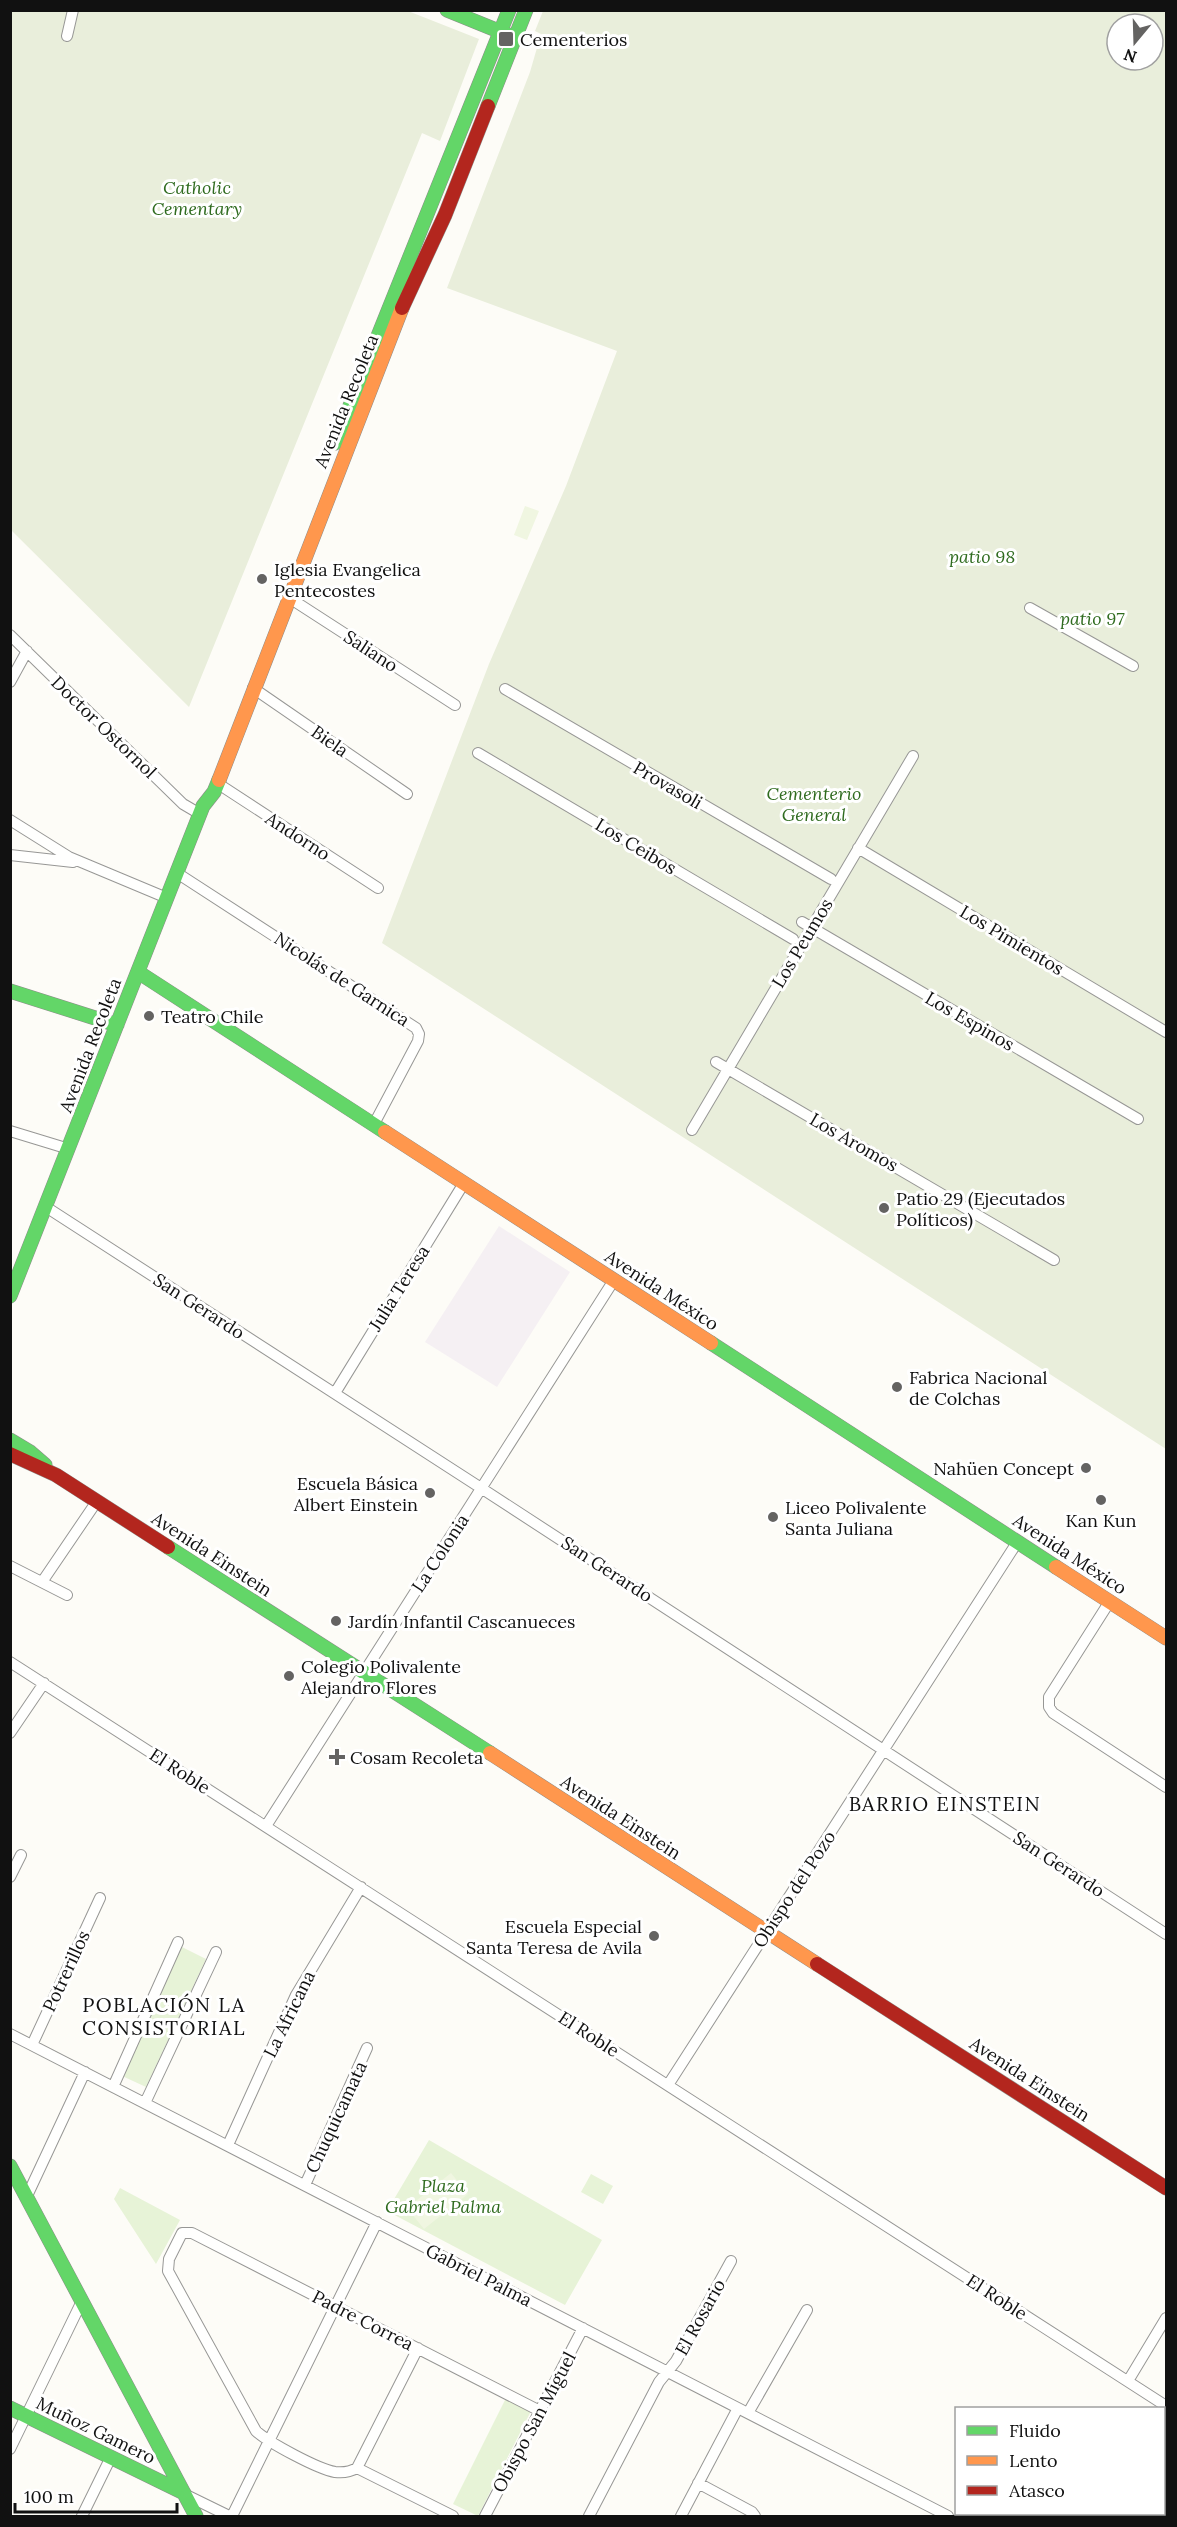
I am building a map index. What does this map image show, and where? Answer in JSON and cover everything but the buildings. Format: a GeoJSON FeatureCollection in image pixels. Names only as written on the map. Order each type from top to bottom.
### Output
{"type":"FeatureCollection","features":[{"type":"Feature","properties":{"kind":"main road"},"geometry":{"type":"LineString","coordinates":[[447,10],[516,37]]}},
{"type":"Feature","properties":{"kind":"main road","name":"Avenida Recoleta"},"geometry":{"type":"LineString","coordinates":[[201,810],[203,788],[268,617],[396,287],[509,10]]}},
{"type":"Feature","properties":{"kind":"main road","name":"Avenida Recoleta"},"geometry":{"type":"LineString","coordinates":[[12,1290],[201,810],[214,792],[408,292],[449,207],[526,10]]}},
{"type":"Feature","properties":{"kind":"main road","name":"Avenida México"},"geometry":{"type":"LineString","coordinates":[[138,972],[1167,1638]]}},
{"type":"Feature","properties":{"kind":"main road"},"geometry":{"type":"LineString","coordinates":[[10,991],[117,1024]]}},
{"type":"Feature","properties":{"kind":"main road","name":"Avenida Einstein"},"geometry":{"type":"LineString","coordinates":[[10,1440],[30,1452],[56,1475]]}},
{"type":"Feature","properties":{"kind":"main road","name":"Avenida Einstein"},"geometry":{"type":"LineString","coordinates":[[10,1454],[56,1475],[97,1501],[1167,2188]]}},
{"type":"Feature","properties":{"kind":"main road"},"geometry":{"type":"LineString","coordinates":[[10,2166],[184,2493],[191,2513]]}},
{"type":"Feature","properties":{"kind":"main road","name":"Muñoz Gamero"},"geometry":{"type":"LineString","coordinates":[[10,2408],[184,2493]]}},
{"type":"Feature","properties":{"kind":"street"},"geometry":{"type":"LineString","coordinates":[[67,36],[73,10]]}},
{"type":"Feature","properties":{"kind":"street","name":"Saliano"},"geometry":{"type":"LineString","coordinates":[[288,597],[455,705]]}},
{"type":"Feature","properties":{"kind":"street"},"geometry":{"type":"LineString","coordinates":[[1030,608],[1133,666]]}},
{"type":"Feature","properties":{"kind":"street","name":"Doctor Ostornol"},"geometry":{"type":"LineString","coordinates":[[10,635],[183,804],[201,810]]}},
{"type":"Feature","properties":{"kind":"street"},"geometry":{"type":"LineString","coordinates":[[10,682],[27,651]]}},
{"type":"Feature","properties":{"kind":"street","name":"Biela"},"geometry":{"type":"LineString","coordinates":[[253,688],[407,794]]}},
{"type":"Feature","properties":{"kind":"street","name":"Provasoli"},"geometry":{"type":"LineString","coordinates":[[505,689],[831,879]]}},
{"type":"Feature","properties":{"kind":"street","name":"Los Ceibos"},"geometry":{"type":"LineString","coordinates":[[478,753],[793,939]]}},
{"type":"Feature","properties":{"kind":"street","name":"Los Peumos"},"geometry":{"type":"LineString","coordinates":[[692,1130],[729,1068],[807,925],[858,848],[913,756]]}},
{"type":"Feature","properties":{"kind":"street","name":"Andorno"},"geometry":{"type":"LineString","coordinates":[[217,783],[378,888]]}},
{"type":"Feature","properties":{"kind":"street"},"geometry":{"type":"LineString","coordinates":[[10,820],[82,863],[167,898]]}},
{"type":"Feature","properties":{"kind":"street"},"geometry":{"type":"LineString","coordinates":[[28,857],[35,845],[36,837]]}},
{"type":"Feature","properties":{"kind":"street","name":"Los Pimientos"},"geometry":{"type":"LineString","coordinates":[[858,848],[1167,1032]]}},
{"type":"Feature","properties":{"kind":"street"},"geometry":{"type":"LineString","coordinates":[[10,855],[82,863]]}},
{"type":"Feature","properties":{"kind":"street","name":"Nicolás de Garnica"},"geometry":{"type":"LineString","coordinates":[[177,873],[416,1028],[419,1034],[418,1041],[374,1124]]}},
{"type":"Feature","properties":{"kind":"street","name":"Los Espinos"},"geometry":{"type":"LineString","coordinates":[[807,925],[1138,1119]]}},
{"type":"Feature","properties":{"kind":"street","name":"Los Aromos"},"geometry":{"type":"LineString","coordinates":[[716,1062],[1054,1260]]}},
{"type":"Feature","properties":{"kind":"street"},"geometry":{"type":"LineString","coordinates":[[10,1131],[69,1149]]}},
{"type":"Feature","properties":{"kind":"street","name":"Julia Teresa"},"geometry":{"type":"LineString","coordinates":[[335,1393],[464,1183]]}},
{"type":"Feature","properties":{"kind":"street","name":"San Gerardo"},"geometry":{"type":"LineString","coordinates":[[46,1207],[1167,1934]]}},
{"type":"Feature","properties":{"kind":"street","name":"La Colonia"},"geometry":{"type":"LineString","coordinates":[[266,1826],[614,1280]]}},
{"type":"Feature","properties":{"kind":"street"},"geometry":{"type":"LineString","coordinates":[[42,1582],[97,1501]]}},
{"type":"Feature","properties":{"kind":"street","name":"Obispo del Pozo"},"geometry":{"type":"LineString","coordinates":[[668,2085],[1018,1541]]}},
{"type":"Feature","properties":{"kind":"street"},"geometry":{"type":"LineString","coordinates":[[10,1566],[67,1595]]}},
{"type":"Feature","properties":{"kind":"street"},"geometry":{"type":"LineString","coordinates":[[1110,1601],[1049,1697],[1049,1707],[1053,1713],[1167,1787]]}},
{"type":"Feature","properties":{"kind":"street","name":"El Roble"},"geometry":{"type":"LineString","coordinates":[[10,1662],[1167,2406]]}},
{"type":"Feature","properties":{"kind":"street"},"geometry":{"type":"LineString","coordinates":[[10,1733],[44,1683]]}},
{"type":"Feature","properties":{"kind":"street"},"geometry":{"type":"LineString","coordinates":[[10,1877],[21,1855]]}},
{"type":"Feature","properties":{"kind":"street","name":"La Africana"},"geometry":{"type":"LineString","coordinates":[[228,2145],[296,1995],[361,1887]]}},
{"type":"Feature","properties":{"kind":"street","name":"Potrerillos"},"geometry":{"type":"LineString","coordinates":[[32,2045],[100,1898]]}},
{"type":"Feature","properties":{"kind":"street"},"geometry":{"type":"LineString","coordinates":[[113,2086],[178,1942]]}},
{"type":"Feature","properties":{"kind":"street"},"geometry":{"type":"LineString","coordinates":[[145,2103],[216,1952]]}},
{"type":"Feature","properties":{"kind":"street","name":"Gabriel Palma"},"geometry":{"type":"LineString","coordinates":[[10,2034],[948,2517]]}},
{"type":"Feature","properties":{"kind":"street","name":"Chuquicamata"},"geometry":{"type":"LineString","coordinates":[[305,2185],[367,2048]]}},
{"type":"Feature","properties":{"kind":"street"},"geometry":{"type":"LineString","coordinates":[[27,2196],[85,2072]]}},
{"type":"Feature","properties":{"kind":"street"},"geometry":{"type":"LineString","coordinates":[[231,2517],[377,2222]]}},
{"type":"Feature","properties":{"kind":"street","name":"Padre Correa"},"geometry":{"type":"LineString","coordinates":[[270,2441],[252,2426],[168,2271],[169,2259],[180,2236],[185,2232],[192,2233],[540,2411]]}},
{"type":"Feature","properties":{"kind":"street","name":"El Rosario"},"geometry":{"type":"LineString","coordinates":[[589,2517],[659,2382],[676,2361],[731,2261]]}},
{"type":"Feature","properties":{"kind":"street"},"geometry":{"type":"LineString","coordinates":[[10,2449],[82,2301]]}},
{"type":"Feature","properties":{"kind":"street"},"geometry":{"type":"LineString","coordinates":[[681,2517],[698,2483],[742,2410],[807,2310]]}},
{"type":"Feature","properties":{"kind":"street"},"geometry":{"type":"LineString","coordinates":[[1128,2381],[1167,2318]]}},
{"type":"Feature","properties":{"kind":"street","name":"Obispo San Miguel"},"geometry":{"type":"LineString","coordinates":[[485,2517],[583,2328]]}},
{"type":"Feature","properties":{"kind":"street"},"geometry":{"type":"LineString","coordinates":[[270,2441],[333,2471],[347,2472],[357,2468],[418,2348]]}},
{"type":"Feature","properties":{"kind":"street"},"geometry":{"type":"LineString","coordinates":[[82,2517],[111,2457]]}},
{"type":"Feature","properties":{"kind":"street"},"geometry":{"type":"LineString","coordinates":[[357,2468],[453,2517]]}},
{"type":"Feature","properties":{"kind":"street"},"geometry":{"type":"LineString","coordinates":[[698,2483],[752,2512],[755,2517]]}},
{"type":"Feature","properties":{"kind":"street","name":"Muñoz Gamero"},"geometry":{"type":"LineString","coordinates":[[184,2493],[231,2517]]}},
{"type":"Feature","properties":{"kind":"shaded area"},"geometry":{"type":"Polygon","coordinates":[[[499,1226],[570,1272],[497,1387],[425,1342],[499,1226]]]}},
{"type":"Feature","properties":{"kind":"green space","name":"Catholic Cementary"},"geometry":{"type":"Polygon","coordinates":[[[10,11],[408,11],[479,39],[440,141],[422,133],[189,707],[11,530],[10,11]]]}},
{"type":"Feature","properties":{"kind":"green space","name":"Cementerio General"},"geometry":{"type":"Polygon","coordinates":[[[543,11],[1166,11],[1166,1449],[382,943],[489,664],[566,486],[617,351],[447,288],[530,72],[541,34],[535,31],[543,11]]]}},
{"type":"Feature","properties":{"kind":"green space"},"geometry":{"type":"Polygon","coordinates":[[[525,506],[539,511],[527,540],[514,535],[525,506]]]}},
{"type":"Feature","properties":{"kind":"green space"},"geometry":{"type":"Polygon","coordinates":[[[180,1946],[206,1959],[146,2087],[120,2075],[180,1946]]]}},
{"type":"Feature","properties":{"kind":"green space","name":"Plaza Gabriel Palma"},"geometry":{"type":"Polygon","coordinates":[[[429,2140],[602,2240],[565,2305],[387,2211],[429,2140]]]}},
{"type":"Feature","properties":{"kind":"green space"},"geometry":{"type":"Polygon","coordinates":[[[451,2173],[468,2194],[424,2229],[407,2208],[451,2173]]]}},
{"type":"Feature","properties":{"kind":"green space"},"geometry":{"type":"Polygon","coordinates":[[[591,2174],[613,2186],[603,2204],[581,2192],[591,2174]]]}},
{"type":"Feature","properties":{"kind":"green space"},"geometry":{"type":"Polygon","coordinates":[[[120,2188],[180,2220],[156,2264],[114,2199],[120,2188]]]}},
{"type":"Feature","properties":{"kind":"green space"},"geometry":{"type":"Polygon","coordinates":[[[506,2398],[531,2411],[478,2516],[453,2504],[506,2398]]]}},
{"type":"Feature","properties":{"kind":"traffic: fast"},"geometry":{"type":"LineString","coordinates":[[447,10],[511,36]]}},
{"type":"Feature","properties":{"kind":"traffic: fast"},"geometry":{"type":"LineString","coordinates":[[335,443],[509,10]]}},
{"type":"Feature","properties":{"kind":"traffic: fast"},"geometry":{"type":"LineString","coordinates":[[488,106],[526,10]]}},
{"type":"Feature","properties":{"kind":"traffic: fast"},"geometry":{"type":"LineString","coordinates":[[10,1296],[203,806],[214,792],[219,780]]}},
{"type":"Feature","properties":{"kind":"traffic: fast"},"geometry":{"type":"LineString","coordinates":[[138,972],[385,1132]]}},
{"type":"Feature","properties":{"kind":"traffic: fast"},"geometry":{"type":"LineString","coordinates":[[10,991],[117,1025]]}},
{"type":"Feature","properties":{"kind":"traffic: fast"},"geometry":{"type":"LineString","coordinates":[[711,1343],[1056,1567]]}},
{"type":"Feature","properties":{"kind":"traffic: fast"},"geometry":{"type":"LineString","coordinates":[[10,1440],[30,1452],[45,1465]]}},
{"type":"Feature","properties":{"kind":"traffic: fast"},"geometry":{"type":"LineString","coordinates":[[168,1547],[490,1753]]}},
{"type":"Feature","properties":{"kind":"traffic: fast"},"geometry":{"type":"LineString","coordinates":[[10,2166],[196,2516]]}},
{"type":"Feature","properties":{"kind":"traffic: fast"},"geometry":{"type":"LineString","coordinates":[[10,2408],[184,2493]]}},
{"type":"Feature","properties":{"kind":"traffic: slow"},"geometry":{"type":"LineString","coordinates":[[219,780],[402,308]]}},
{"type":"Feature","properties":{"kind":"traffic: slow"},"geometry":{"type":"LineString","coordinates":[[385,1132],[711,1343]]}},
{"type":"Feature","properties":{"kind":"traffic: slow"},"geometry":{"type":"LineString","coordinates":[[1056,1567],[1166,1638]]}},
{"type":"Feature","properties":{"kind":"traffic: slow"},"geometry":{"type":"LineString","coordinates":[[490,1753],[817,1964]]}},
{"type":"Feature","properties":{"kind":"traffic: jam"},"geometry":{"type":"LineString","coordinates":[[402,308],[445,215],[488,106]]}},
{"type":"Feature","properties":{"kind":"traffic: jam"},"geometry":{"type":"LineString","coordinates":[[10,1454],[56,1475],[168,1547]]}},
{"type":"Feature","properties":{"kind":"traffic: jam"},"geometry":{"type":"LineString","coordinates":[[817,1964],[1166,2188]]}},
{"type":"Feature","properties":{"kind":"place","name":"Cementerios"},"geometry":{"type":"Point","coordinates":[506,39]}},
{"type":"Feature","properties":{"kind":"place","name":"Iglesia Evangelica Pentecostes"},"geometry":{"type":"Point","coordinates":[262,579]}},
{"type":"Feature","properties":{"kind":"place","name":"Teatro Chile"},"geometry":{"type":"Point","coordinates":[149,1016]}},
{"type":"Feature","properties":{"kind":"place","name":"Patio 29 (Ejecutados Políticos)"},"geometry":{"type":"Point","coordinates":[884,1208]}},
{"type":"Feature","properties":{"kind":"place","name":"Fabrica Nacional de Colchas"},"geometry":{"type":"Point","coordinates":[897,1387]}},
{"type":"Feature","properties":{"kind":"place","name":"Nahüen Concept"},"geometry":{"type":"Point","coordinates":[1086,1468]}},
{"type":"Feature","properties":{"kind":"place","name":"Escuela Básica Albert Einstein"},"geometry":{"type":"Point","coordinates":[430,1493]}},
{"type":"Feature","properties":{"kind":"place","name":"Kan Kun"},"geometry":{"type":"Point","coordinates":[1101,1500]}},
{"type":"Feature","properties":{"kind":"place","name":"Liceo Polivalente Santa Juliana"},"geometry":{"type":"Point","coordinates":[773,1517]}},
{"type":"Feature","properties":{"kind":"place","name":"Jardín Infantil Cascanueces"},"geometry":{"type":"Point","coordinates":[336,1621]}},
{"type":"Feature","properties":{"kind":"place","name":"Colegio Polivalente Alejandro Flores"},"geometry":{"type":"Point","coordinates":[289,1676]}},
{"type":"Feature","properties":{"kind":"place","name":"Cosam Recoleta"},"geometry":{"type":"Point","coordinates":[337,1757]}},
{"type":"Feature","properties":{"kind":"place","name":"Escuela Especial Santa Teresa de Avila"},"geometry":{"type":"Point","coordinates":[654,1936]}},
{"type":"Feature","properties":{"kind":"district","name":"BARRIO EINSTEIN"},"geometry":{"type":"Point","coordinates":[945,1803]}},
{"type":"Feature","properties":{"kind":"district","name":"POBLACIÓN LA CONSISTORIAL"},"geometry":{"type":"Point","coordinates":[164,2016]}},
{"type":"Feature","properties":{"kind":"park label","name":"patio 98"},"geometry":{"type":"Point","coordinates":[982,556]}},
{"type":"Feature","properties":{"kind":"park label","name":"patio 97"},"geometry":{"type":"Point","coordinates":[1092,618]}}]}
